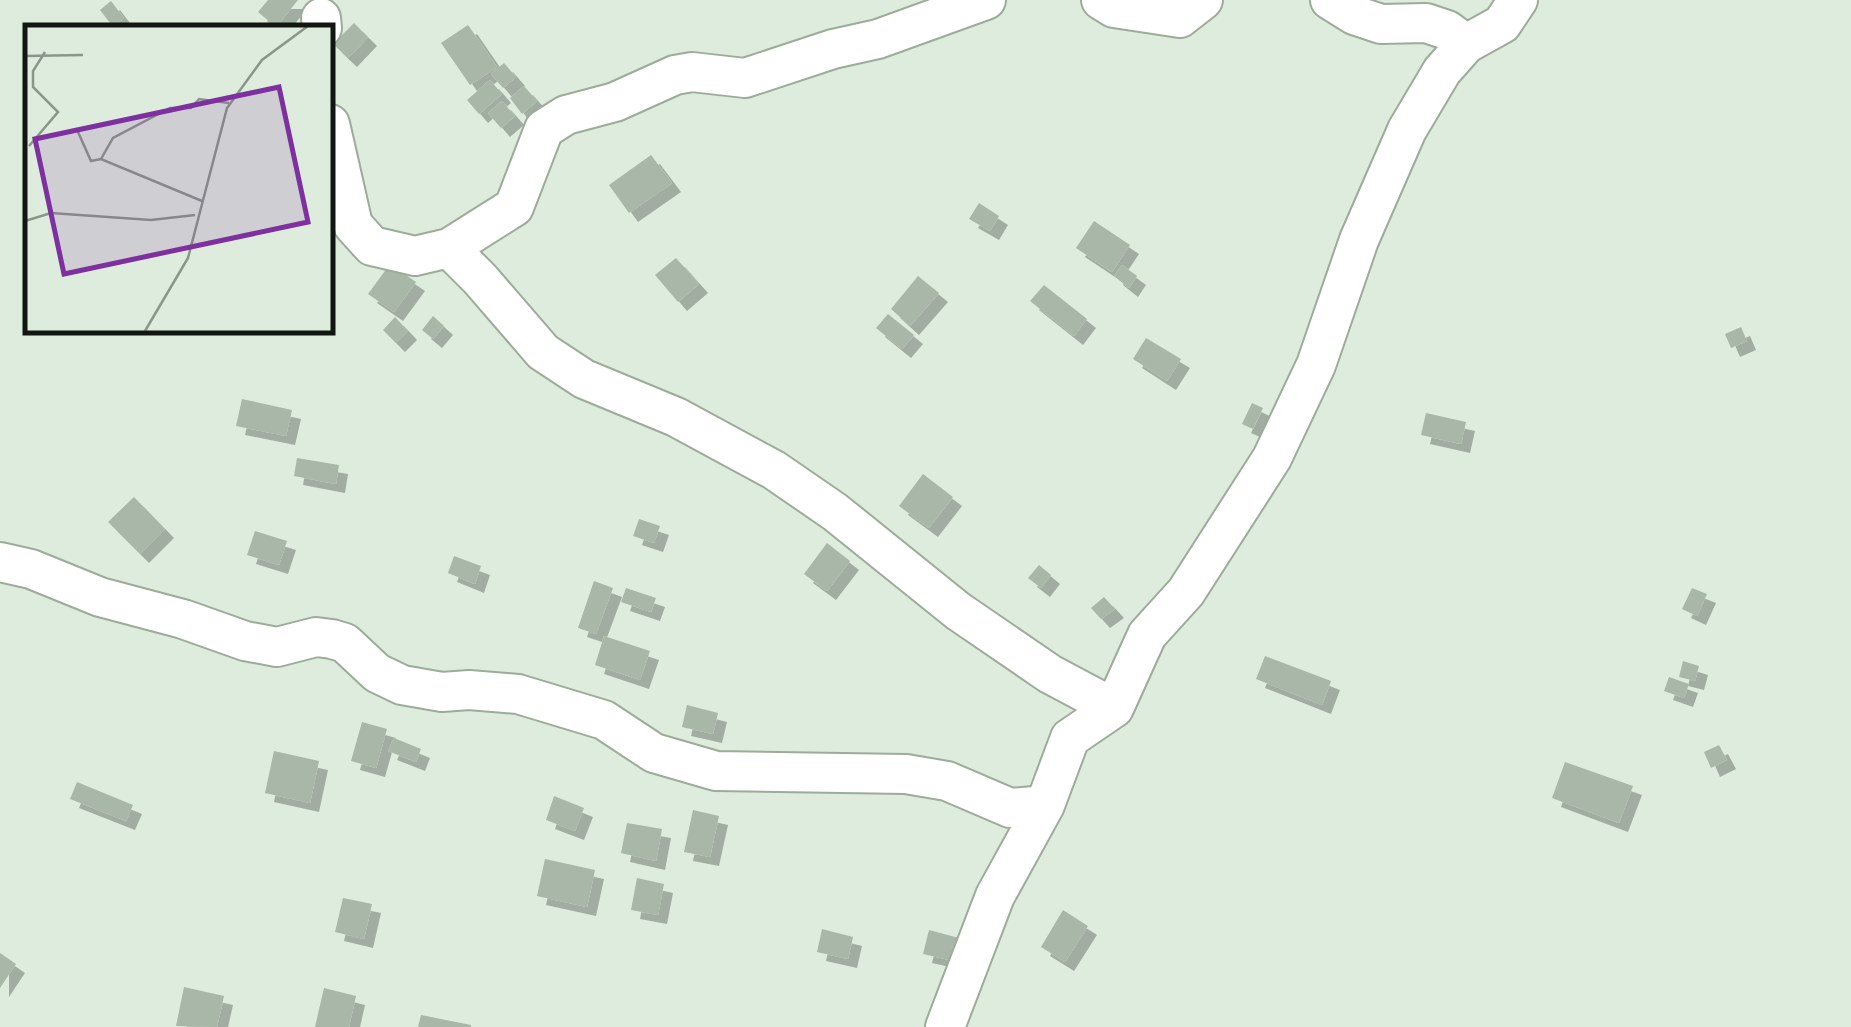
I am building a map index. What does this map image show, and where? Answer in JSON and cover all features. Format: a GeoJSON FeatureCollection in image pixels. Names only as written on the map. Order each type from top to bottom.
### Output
{"type":"FeatureCollection","features":[{"type":"Feature","properties":{"kind":"street"},"geometry":{"type":"LineString","coordinates":[[332,133],[353,225],[372,246],[415,256],[449,248],[514,207],[544,130],[566,115],[614,102],[675,75],[692,72],[745,78],[833,49],[878,39],[986,0]]}},
{"type":"Feature","properties":{"kind":"street"},"geometry":{"type":"LineString","coordinates":[[1101,0],[1114,8],[1180,18],[1203,0]]}},
{"type":"Feature","properties":{"kind":"street"},"geometry":{"type":"LineString","coordinates":[[1330,0],[1354,16],[1381,24],[1426,23],[1448,30],[1466,44]]}},
{"type":"Feature","properties":{"kind":"street"},"geometry":{"type":"LineString","coordinates":[[945,1027],[995,896],[1045,805],[1070,738],[1114,708],[1148,635],[1186,592],[1272,458],[1316,366],[1359,240],[1407,130],[1442,71],[1466,44],[1502,24],[1518,0]]}},
{"type":"Feature","properties":{"kind":"street"},"geometry":{"type":"LineString","coordinates":[[449,248],[543,352],[584,379],[676,417],[774,470],[834,512],[958,611],[1050,674],[1114,708]]}},
{"type":"Feature","properties":{"kind":"street"},"geometry":{"type":"LineString","coordinates":[[0,562],[245,641],[277,647],[316,637],[332,638],[344,643],[377,673],[402,685],[442,692],[518,694],[604,720],[654,753],[716,771],[906,774],[947,781],[1010,808],[1045,805]]}},
{"type":"Feature","properties":{"kind":"building"},"geometry":{"type":"Polygon","coordinates":[[[268,0],[298,0],[278,25],[258,12],[268,0]]]}},
{"type":"Feature","properties":{"kind":"building"},"geometry":{"type":"Polygon","coordinates":[[[111,1],[124,18],[111,25],[100,10],[111,1]]]}},
{"type":"Feature","properties":{"kind":"building"},"geometry":{"type":"Polygon","coordinates":[[[354,23],[368,37],[348,58],[333,44],[354,23]]]}},
{"type":"Feature","properties":{"kind":"building"},"geometry":{"type":"Polygon","coordinates":[[[468,25],[497,67],[470,85],[441,43],[468,25]]]}},
{"type":"Feature","properties":{"kind":"building"},"geometry":{"type":"Polygon","coordinates":[[[504,63],[516,77],[503,88],[491,74],[504,63]]]}},
{"type":"Feature","properties":{"kind":"building"},"geometry":{"type":"Polygon","coordinates":[[[490,80],[502,94],[479,114],[467,100],[490,80]]]}},
{"type":"Feature","properties":{"kind":"building"},"geometry":{"type":"Polygon","coordinates":[[[524,86],[537,101],[522,114],[510,98],[524,86]]]}},
{"type":"Feature","properties":{"kind":"building"},"geometry":{"type":"Polygon","coordinates":[[[502,101],[515,116],[501,128],[488,113],[502,101]]]}},
{"type":"Feature","properties":{"kind":"building"},"geometry":{"type":"Polygon","coordinates":[[[651,155],[672,183],[629,213],[609,185],[651,155]]]}},
{"type":"Feature","properties":{"kind":"building"},"geometry":{"type":"Polygon","coordinates":[[[979,203],[999,216],[990,231],[969,219],[979,203]]]}},
{"type":"Feature","properties":{"kind":"building"},"geometry":{"type":"Polygon","coordinates":[[[1094,221],[1130,245],[1112,272],[1076,248],[1094,221]]]}},
{"type":"Feature","properties":{"kind":"building"},"geometry":{"type":"Polygon","coordinates":[[[676,258],[699,284],[678,302],[655,275],[676,258]]]}},
{"type":"Feature","properties":{"kind":"building"},"geometry":{"type":"Polygon","coordinates":[[[390,264],[416,282],[394,312],[368,294],[390,264]]]}},
{"type":"Feature","properties":{"kind":"building"},"geometry":{"type":"Polygon","coordinates":[[[1122,265],[1137,276],[1129,288],[1114,276],[1122,265]]]}},
{"type":"Feature","properties":{"kind":"building"},"geometry":{"type":"Polygon","coordinates":[[[918,276],[939,293],[910,326],[891,309],[918,276]]]}},
{"type":"Feature","properties":{"kind":"building"},"geometry":{"type":"Polygon","coordinates":[[[1044,285],[1087,319],[1074,336],[1030,301],[1044,285]]]}},
{"type":"Feature","properties":{"kind":"building"},"geometry":{"type":"Polygon","coordinates":[[[888,314],[914,335],[902,349],[876,328],[888,314]]]}},
{"type":"Feature","properties":{"kind":"building"},"geometry":{"type":"Polygon","coordinates":[[[433,316],[444,326],[433,339],[422,330],[433,316]]]}},
{"type":"Feature","properties":{"kind":"building"},"geometry":{"type":"Polygon","coordinates":[[[395,317],[408,331],[396,343],[383,330],[395,317]]]}},
{"type":"Feature","properties":{"kind":"building"},"geometry":{"type":"Polygon","coordinates":[[[1741,327],[1747,341],[1731,348],[1725,334],[1741,327]]]}},
{"type":"Feature","properties":{"kind":"building"},"geometry":{"type":"Polygon","coordinates":[[[1146,338],[1181,359],[1167,381],[1133,359],[1146,338]]]}},
{"type":"Feature","properties":{"kind":"building"},"geometry":{"type":"Polygon","coordinates":[[[242,399],[292,410],[286,436],[236,426],[242,399]]]}},
{"type":"Feature","properties":{"kind":"building"},"geometry":{"type":"Polygon","coordinates":[[[1252,403],[1263,408],[1253,429],[1242,424],[1252,403]]]}},
{"type":"Feature","properties":{"kind":"building"},"geometry":{"type":"Polygon","coordinates":[[[1426,413],[1466,422],[1461,444],[1421,435],[1426,413]]]}},
{"type":"Feature","properties":{"kind":"building"},"geometry":{"type":"Polygon","coordinates":[[[297,458],[339,465],[336,484],[294,476],[297,458]]]}},
{"type":"Feature","properties":{"kind":"building"},"geometry":{"type":"Polygon","coordinates":[[[923,474],[953,497],[929,528],[899,506],[923,474]]]}},
{"type":"Feature","properties":{"kind":"building"},"geometry":{"type":"Polygon","coordinates":[[[134,497],[165,529],[140,554],[108,522],[134,497]]]}},
{"type":"Feature","properties":{"kind":"building"},"geometry":{"type":"Polygon","coordinates":[[[639,519],[660,526],[654,543],[633,536],[639,519]]]}},
{"type":"Feature","properties":{"kind":"building"},"geometry":{"type":"Polygon","coordinates":[[[255,531],[287,541],[279,565],[247,555],[255,531]]]}},
{"type":"Feature","properties":{"kind":"building"},"geometry":{"type":"Polygon","coordinates":[[[827,543],[850,561],[827,591],[804,574],[827,543]]]}},
{"type":"Feature","properties":{"kind":"building"},"geometry":{"type":"Polygon","coordinates":[[[454,556],[481,566],[475,584],[448,573],[454,556]]]}},
{"type":"Feature","properties":{"kind":"building"},"geometry":{"type":"Polygon","coordinates":[[[1039,565],[1051,575],[1041,588],[1028,578],[1039,565]]]}},
{"type":"Feature","properties":{"kind":"building"},"geometry":{"type":"Polygon","coordinates":[[[594,581],[613,588],[596,634],[578,628],[594,581]]]}},
{"type":"Feature","properties":{"kind":"building"},"geometry":{"type":"Polygon","coordinates":[[[626,588],[656,598],[651,612],[621,602],[626,588]]]}},
{"type":"Feature","properties":{"kind":"building"},"geometry":{"type":"Polygon","coordinates":[[[1692,588],[1707,594],[1697,616],[1682,609],[1692,588]]]}},
{"type":"Feature","properties":{"kind":"building"},"geometry":{"type":"Polygon","coordinates":[[[1104,597],[1115,609],[1101,619],[1091,608],[1104,597]]]}},
{"type":"Feature","properties":{"kind":"building"},"geometry":{"type":"Polygon","coordinates":[[[604,636],[650,651],[640,680],[595,665],[604,636]]]}},
{"type":"Feature","properties":{"kind":"building"},"geometry":{"type":"Polygon","coordinates":[[[1265,656],[1331,681],[1322,705],[1256,679],[1265,656]]]}},
{"type":"Feature","properties":{"kind":"building"},"geometry":{"type":"Polygon","coordinates":[[[1683,661],[1699,666],[1695,681],[1679,677],[1683,661]]]}},
{"type":"Feature","properties":{"kind":"building"},"geometry":{"type":"Polygon","coordinates":[[[1669,677],[1689,684],[1684,698],[1664,691],[1669,677]]]}},
{"type":"Feature","properties":{"kind":"building"},"geometry":{"type":"Polygon","coordinates":[[[687,705],[718,713],[713,734],[682,727],[687,705]]]}},
{"type":"Feature","properties":{"kind":"building"},"geometry":{"type":"Polygon","coordinates":[[[362,722],[387,729],[376,768],[351,761],[362,722]]]}},
{"type":"Feature","properties":{"kind":"building"},"geometry":{"type":"Polygon","coordinates":[[[394,738],[421,749],[416,762],[388,751],[394,738]]]}},
{"type":"Feature","properties":{"kind":"building"},"geometry":{"type":"Polygon","coordinates":[[[1719,745],[1727,760],[1711,768],[1704,752],[1719,745]]]}},
{"type":"Feature","properties":{"kind":"building"},"geometry":{"type":"Polygon","coordinates":[[[274,751],[319,761],[310,803],[265,793],[274,751]]]}},
{"type":"Feature","properties":{"kind":"building"},"geometry":{"type":"Polygon","coordinates":[[[1565,762],[1633,786],[1619,823],[1552,798],[1565,762]]]}},
{"type":"Feature","properties":{"kind":"building"},"geometry":{"type":"Polygon","coordinates":[[[77,782],[133,805],[126,821],[70,799],[77,782]]]}},
{"type":"Feature","properties":{"kind":"building"},"geometry":{"type":"Polygon","coordinates":[[[554,796],[584,808],[575,831],[546,820],[554,796]]]}},
{"type":"Feature","properties":{"kind":"building"},"geometry":{"type":"Polygon","coordinates":[[[693,810],[719,816],[710,857],[684,852],[693,810]]]}},
{"type":"Feature","properties":{"kind":"building"},"geometry":{"type":"Polygon","coordinates":[[[627,823],[662,829],[656,861],[621,853],[627,823]]]}},
{"type":"Feature","properties":{"kind":"building"},"geometry":{"type":"Polygon","coordinates":[[[545,859],[595,870],[587,907],[537,896],[545,859]]]}},
{"type":"Feature","properties":{"kind":"building"},"geometry":{"type":"Polygon","coordinates":[[[637,878],[664,884],[658,915],[631,910],[637,878]]]}},
{"type":"Feature","properties":{"kind":"building"},"geometry":{"type":"Polygon","coordinates":[[[343,898],[372,904],[364,939],[335,932],[343,898]]]}},
{"type":"Feature","properties":{"kind":"building"},"geometry":{"type":"Polygon","coordinates":[[[1063,910],[1088,926],[1065,962],[1041,947],[1063,910]]]}},
{"type":"Feature","properties":{"kind":"building"},"geometry":{"type":"Polygon","coordinates":[[[822,929],[853,937],[848,959],[817,952],[822,929]]]}},
{"type":"Feature","properties":{"kind":"building"},"geometry":{"type":"Polygon","coordinates":[[[929,930],[959,938],[954,961],[923,954],[929,930]]]}},
{"type":"Feature","properties":{"kind":"building"},"geometry":{"type":"Polygon","coordinates":[[[0,953],[16,964],[0,988],[0,953]]]}},
{"type":"Feature","properties":{"kind":"building"},"geometry":{"type":"Polygon","coordinates":[[[184,987],[224,996],[217,1027],[176,1026],[184,987]]]}},
{"type":"Feature","properties":{"kind":"building"},"geometry":{"type":"Polygon","coordinates":[[[324,988],[356,996],[349,1027],[315,1027],[324,988]]]}},
{"type":"Feature","properties":{"kind":"building"},"geometry":{"type":"Polygon","coordinates":[[[421,1015],[471,1025],[471,1027],[418,1027],[421,1015]]]}}]}
